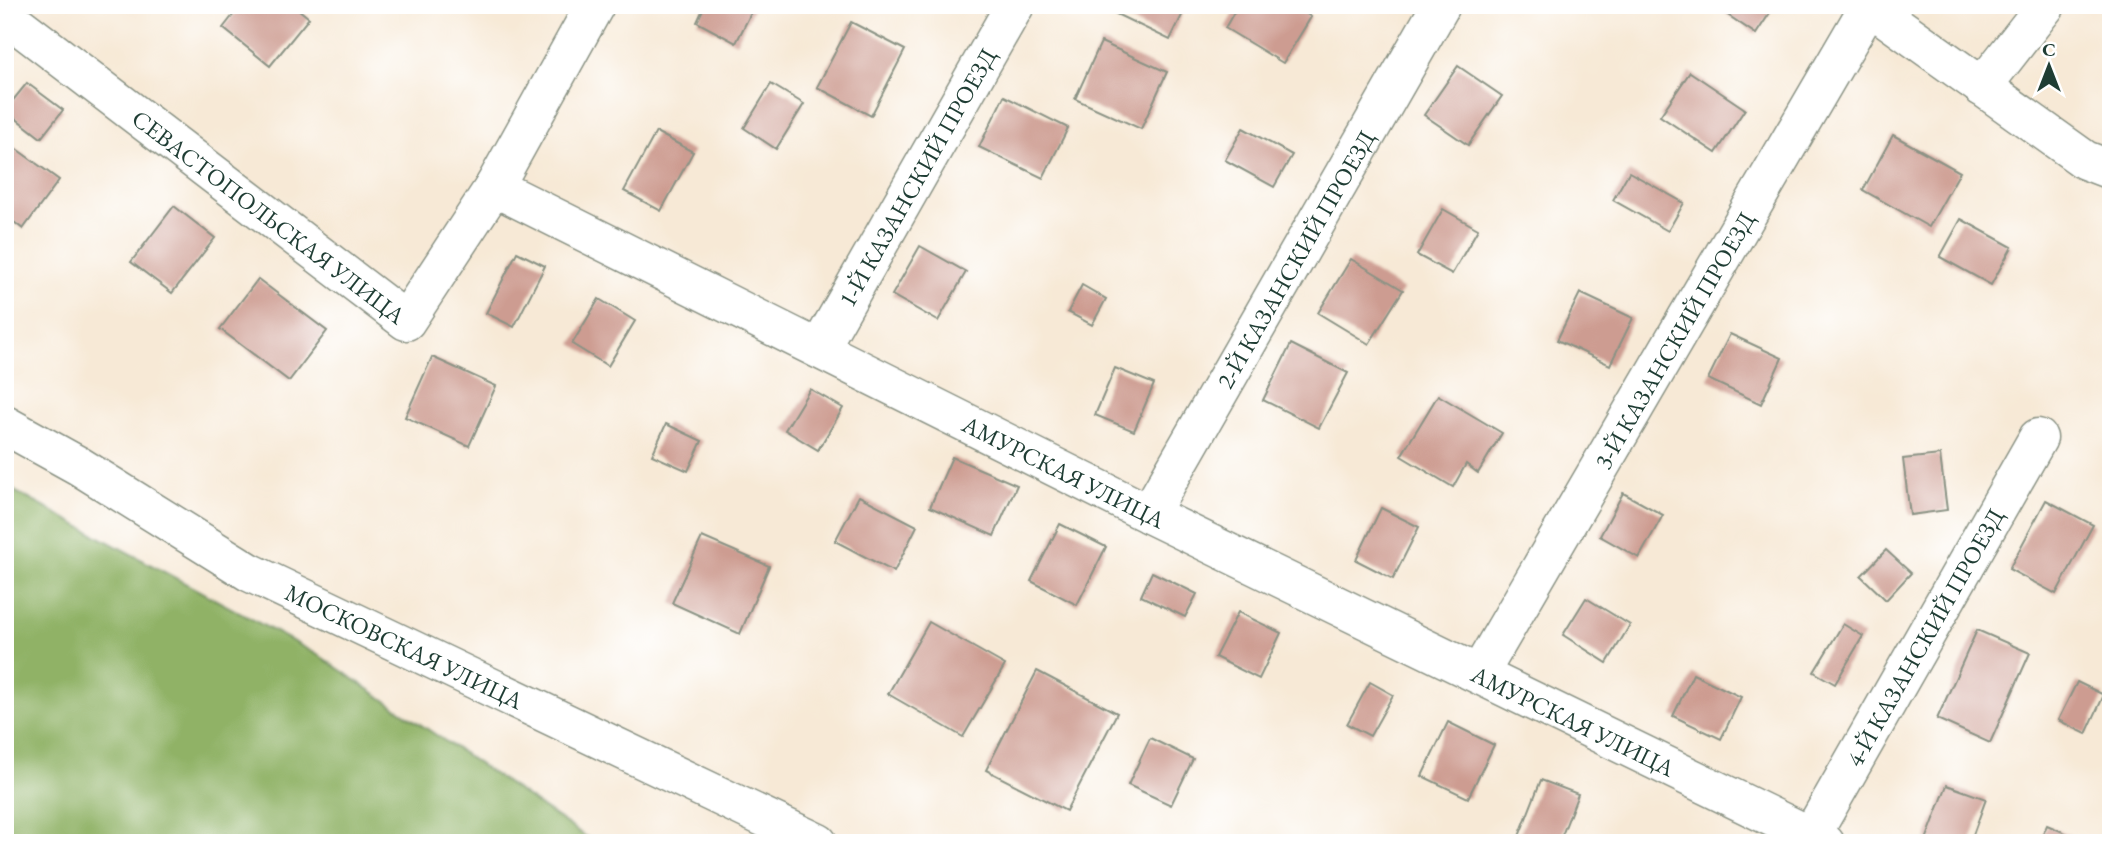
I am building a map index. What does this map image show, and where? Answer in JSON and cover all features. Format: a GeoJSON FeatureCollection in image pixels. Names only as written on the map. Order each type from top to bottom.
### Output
{"type":"FeatureCollection","features":[{"type":"Feature","properties":{"kind":"street"},"geometry":{"type":"LineString","coordinates":[[494,187],[596,5]]}},
{"type":"Feature","properties":{"kind":"street","name":"1-Й КАЗАНСКИЙ ПРОЕЗД"},"geometry":{"type":"LineString","coordinates":[[819,349],[1015,5]]}},
{"type":"Feature","properties":{"kind":"street","name":"2-Й КАЗАНСКИЙ ПРОЕЗД"},"geometry":{"type":"LineString","coordinates":[[1149,514],[1441,5]]}},
{"type":"Feature","properties":{"kind":"street"},"geometry":{"type":"LineString","coordinates":[[1868,5],[2085,160],[2111,170]]}},
{"type":"Feature","properties":{"kind":"street","name":"3-Й КАЗАНСКИЙ ПРОЕЗД"},"geometry":{"type":"LineString","coordinates":[[1479,674],[1868,5]]}},
{"type":"Feature","properties":{"kind":"street"},"geometry":{"type":"LineString","coordinates":[[1982,87],[2046,5]]}},
{"type":"Feature","properties":{"kind":"street","name":"СЕВАСТОПОЛЬСКАЯ УЛИЦА"},"geometry":{"type":"LineString","coordinates":[[5,15],[406,321],[494,187]]}},
{"type":"Feature","properties":{"kind":"street","name":"АМУРСКАЯ УЛИЦА"},"geometry":{"type":"LineString","coordinates":[[494,187],[1149,514],[1818,840]]}},
{"type":"Feature","properties":{"kind":"street","name":"МОСКОВСКАЯ УЛИЦА"},"geometry":{"type":"LineString","coordinates":[[5,425],[79,466],[249,572],[818,843]]}},
{"type":"Feature","properties":{"kind":"street","name":"4-Й КАЗАНСКИЙ ПРОЕЗД"},"geometry":{"type":"LineString","coordinates":[[1818,840],[2038,438]]}},
{"type":"Feature","properties":{"kind":"green space"},"geometry":{"type":"Polygon","coordinates":[[[5,486],[320,656],[595,843],[5,843],[5,486]]]}},
{"type":"Feature","properties":{"kind":"building"},"geometry":{"type":"Polygon","coordinates":[[[241,5],[293,5],[309,18],[270,66],[223,28],[241,5]]]}},
{"type":"Feature","properties":{"kind":"building"},"geometry":{"type":"Polygon","coordinates":[[[705,5],[755,5],[736,43],[697,22],[705,5]]]}},
{"type":"Feature","properties":{"kind":"building"},"geometry":{"type":"Polygon","coordinates":[[[1113,5],[1187,5],[1170,40],[1110,11],[1113,5]]]}},
{"type":"Feature","properties":{"kind":"building"},"geometry":{"type":"Polygon","coordinates":[[[1238,5],[1293,5],[1311,17],[1283,63],[1225,28],[1238,5]]]}},
{"type":"Feature","properties":{"kind":"building"},"geometry":{"type":"Polygon","coordinates":[[[1713,5],[1775,5],[1756,34],[1713,5]]]}},
{"type":"Feature","properties":{"kind":"building"},"geometry":{"type":"Polygon","coordinates":[[[851,22],[905,50],[871,116],[817,87],[851,22]]]}},
{"type":"Feature","properties":{"kind":"building"},"geometry":{"type":"Polygon","coordinates":[[[1101,42],[1167,72],[1141,129],[1075,99],[1101,42]]]}},
{"type":"Feature","properties":{"kind":"building"},"geometry":{"type":"Polygon","coordinates":[[[1458,66],[1502,96],[1468,145],[1424,115],[1458,66]]]}},
{"type":"Feature","properties":{"kind":"building"},"geometry":{"type":"Polygon","coordinates":[[[1690,72],[1745,109],[1716,153],[1660,116],[1690,72]]]}},
{"type":"Feature","properties":{"kind":"building"},"geometry":{"type":"Polygon","coordinates":[[[27,83],[63,110],[41,138],[5,110],[27,83]]]}},
{"type":"Feature","properties":{"kind":"building"},"geometry":{"type":"Polygon","coordinates":[[[771,84],[804,104],[776,149],[744,128],[771,84]]]}},
{"type":"Feature","properties":{"kind":"building"},"geometry":{"type":"Polygon","coordinates":[[[1004,96],[1068,128],[1043,178],[979,147],[1004,96]]]}},
{"type":"Feature","properties":{"kind":"building"},"geometry":{"type":"Polygon","coordinates":[[[1243,128],[1292,155],[1274,187],[1225,160],[1243,128]]]}},
{"type":"Feature","properties":{"kind":"building"},"geometry":{"type":"Polygon","coordinates":[[[656,132],[693,152],[661,211],[624,191],[656,132]]]}},
{"type":"Feature","properties":{"kind":"building"},"geometry":{"type":"Polygon","coordinates":[[[1893,135],[1960,172],[1929,227],[1863,190],[1893,135]]]}},
{"type":"Feature","properties":{"kind":"building"},"geometry":{"type":"Polygon","coordinates":[[[11,145],[59,180],[23,229],[5,215],[5,152],[11,145]]]}},
{"type":"Feature","properties":{"kind":"building"},"geometry":{"type":"Polygon","coordinates":[[[1629,172],[1684,203],[1668,231],[1613,200],[1629,172]]]}},
{"type":"Feature","properties":{"kind":"building"},"geometry":{"type":"Polygon","coordinates":[[[174,206],[215,238],[172,293],[131,262],[174,206]]]}},
{"type":"Feature","properties":{"kind":"building"},"geometry":{"type":"Polygon","coordinates":[[[1443,209],[1478,229],[1452,274],[1417,255],[1443,209]]]}},
{"type":"Feature","properties":{"kind":"building"},"geometry":{"type":"Polygon","coordinates":[[[1961,219],[2012,247],[1991,285],[1940,257],[1961,219]]]}},
{"type":"Feature","properties":{"kind":"building"},"geometry":{"type":"Polygon","coordinates":[[[920,246],[966,272],[938,321],[892,295],[920,246]]]}},
{"type":"Feature","properties":{"kind":"building"},"geometry":{"type":"Polygon","coordinates":[[[517,252],[545,266],[514,327],[486,313],[517,252]]]}},
{"type":"Feature","properties":{"kind":"building"},"geometry":{"type":"Polygon","coordinates":[[[1351,259],[1403,290],[1369,344],[1318,313],[1351,259]]]}},
{"type":"Feature","properties":{"kind":"building"},"geometry":{"type":"Polygon","coordinates":[[[258,279],[327,331],[289,381],[220,329],[258,279]]]}},
{"type":"Feature","properties":{"kind":"building"},"geometry":{"type":"Polygon","coordinates":[[[1082,285],[1106,299],[1092,325],[1068,312],[1082,285]]]}},
{"type":"Feature","properties":{"kind":"building"},"geometry":{"type":"Polygon","coordinates":[[[1580,293],[1633,318],[1610,365],[1557,340],[1580,293]]]}},
{"type":"Feature","properties":{"kind":"building"},"geometry":{"type":"Polygon","coordinates":[[[599,299],[635,321],[608,366],[572,344],[599,299]]]}},
{"type":"Feature","properties":{"kind":"building"},"geometry":{"type":"Polygon","coordinates":[[[1730,334],[1782,358],[1761,404],[1708,379],[1730,334]]]}},
{"type":"Feature","properties":{"kind":"building"},"geometry":{"type":"Polygon","coordinates":[[[1291,344],[1348,373],[1319,428],[1263,400],[1291,344]]]}},
{"type":"Feature","properties":{"kind":"building"},"geometry":{"type":"Polygon","coordinates":[[[432,357],[496,386],[469,446],[405,417],[432,357]]]}},
{"type":"Feature","properties":{"kind":"building"},"geometry":{"type":"Polygon","coordinates":[[[1115,368],[1154,384],[1134,431],[1095,415],[1115,368]]]}},
{"type":"Feature","properties":{"kind":"building"},"geometry":{"type":"Polygon","coordinates":[[[810,389],[843,408],[818,450],[785,430],[810,389]]]}},
{"type":"Feature","properties":{"kind":"building"},"geometry":{"type":"Polygon","coordinates":[[[1438,395],[1502,433],[1478,473],[1466,464],[1453,487],[1401,456],[1438,395]]]}},
{"type":"Feature","properties":{"kind":"building"},"geometry":{"type":"Polygon","coordinates":[[[666,424],[702,441],[688,471],[652,455],[666,424]]]}},
{"type":"Feature","properties":{"kind":"building"},"geometry":{"type":"Polygon","coordinates":[[[1940,455],[1947,510],[1910,515],[1903,459],[1940,455]]]}},
{"type":"Feature","properties":{"kind":"building"},"geometry":{"type":"Polygon","coordinates":[[[952,457],[1017,485],[994,536],[930,507],[952,457]]]}},
{"type":"Feature","properties":{"kind":"building"},"geometry":{"type":"Polygon","coordinates":[[[1623,493],[1663,515],[1639,558],[1600,536],[1623,493]]]}},
{"type":"Feature","properties":{"kind":"building"},"geometry":{"type":"Polygon","coordinates":[[[859,496],[917,526],[894,572],[835,541],[859,496]]]}},
{"type":"Feature","properties":{"kind":"building"},"geometry":{"type":"Polygon","coordinates":[[[2046,500],[2093,525],[2056,594],[2009,569],[2046,500]]]}},
{"type":"Feature","properties":{"kind":"building"},"geometry":{"type":"Polygon","coordinates":[[[1381,508],[1419,527],[1393,579],[1356,560],[1381,508]]]}},
{"type":"Feature","properties":{"kind":"building"},"geometry":{"type":"Polygon","coordinates":[[[1060,524],[1106,547],[1077,605],[1031,581],[1060,524]]]}},
{"type":"Feature","properties":{"kind":"building"},"geometry":{"type":"Polygon","coordinates":[[[702,537],[769,566],[740,634],[672,603],[702,537]]]}},
{"type":"Feature","properties":{"kind":"building"},"geometry":{"type":"Polygon","coordinates":[[[1886,550],[1911,573],[1886,600],[1861,576],[1886,550]]]}},
{"type":"Feature","properties":{"kind":"building"},"geometry":{"type":"Polygon","coordinates":[[[1152,572],[1197,594],[1185,617],[1141,596],[1152,572]]]}},
{"type":"Feature","properties":{"kind":"building"},"geometry":{"type":"Polygon","coordinates":[[[1586,598],[1630,625],[1607,663],[1563,635],[1586,598]]]}},
{"type":"Feature","properties":{"kind":"building"},"geometry":{"type":"Polygon","coordinates":[[[1238,612],[1281,633],[1259,679],[1215,657],[1238,612]]]}},
{"type":"Feature","properties":{"kind":"building"},"geometry":{"type":"Polygon","coordinates":[[[929,622],[1005,665],[963,737],[888,694],[929,622]]]}},
{"type":"Feature","properties":{"kind":"building"},"geometry":{"type":"Polygon","coordinates":[[[1843,624],[1863,636],[1835,684],[1814,672],[1843,624]]]}},
{"type":"Feature","properties":{"kind":"building"},"geometry":{"type":"Polygon","coordinates":[[[1977,630],[2030,653],[1990,743],[1937,719],[1977,630]]]}},
{"type":"Feature","properties":{"kind":"building"},"geometry":{"type":"Polygon","coordinates":[[[1037,671],[1117,713],[1066,811],[986,770],[1037,671]]]}},
{"type":"Feature","properties":{"kind":"building"},"geometry":{"type":"Polygon","coordinates":[[[1693,674],[1741,697],[1721,739],[1673,716],[1693,674]]]}},
{"type":"Feature","properties":{"kind":"building"},"geometry":{"type":"Polygon","coordinates":[[[1370,682],[1393,695],[1370,736],[1347,724],[1370,682]]]}},
{"type":"Feature","properties":{"kind":"building"},"geometry":{"type":"Polygon","coordinates":[[[2077,682],[2104,695],[2086,734],[2058,720],[2077,682]]]}},
{"type":"Feature","properties":{"kind":"building"},"geometry":{"type":"Polygon","coordinates":[[[1448,722],[1494,745],[1468,798],[1422,776],[1448,722]]]}},
{"type":"Feature","properties":{"kind":"building"},"geometry":{"type":"Polygon","coordinates":[[[1150,738],[1193,759],[1171,805],[1128,785],[1150,738]]]}},
{"type":"Feature","properties":{"kind":"building"},"geometry":{"type":"Polygon","coordinates":[[[1541,780],[1578,794],[1559,843],[1528,843],[1518,839],[1541,780]]]}},
{"type":"Feature","properties":{"kind":"building"},"geometry":{"type":"Polygon","coordinates":[[[1947,785],[1986,799],[1970,843],[1926,840],[1947,785]]]}},
{"type":"Feature","properties":{"kind":"building"},"geometry":{"type":"Polygon","coordinates":[[[2047,825],[2088,843],[2039,843],[2047,825]]]}}]}
